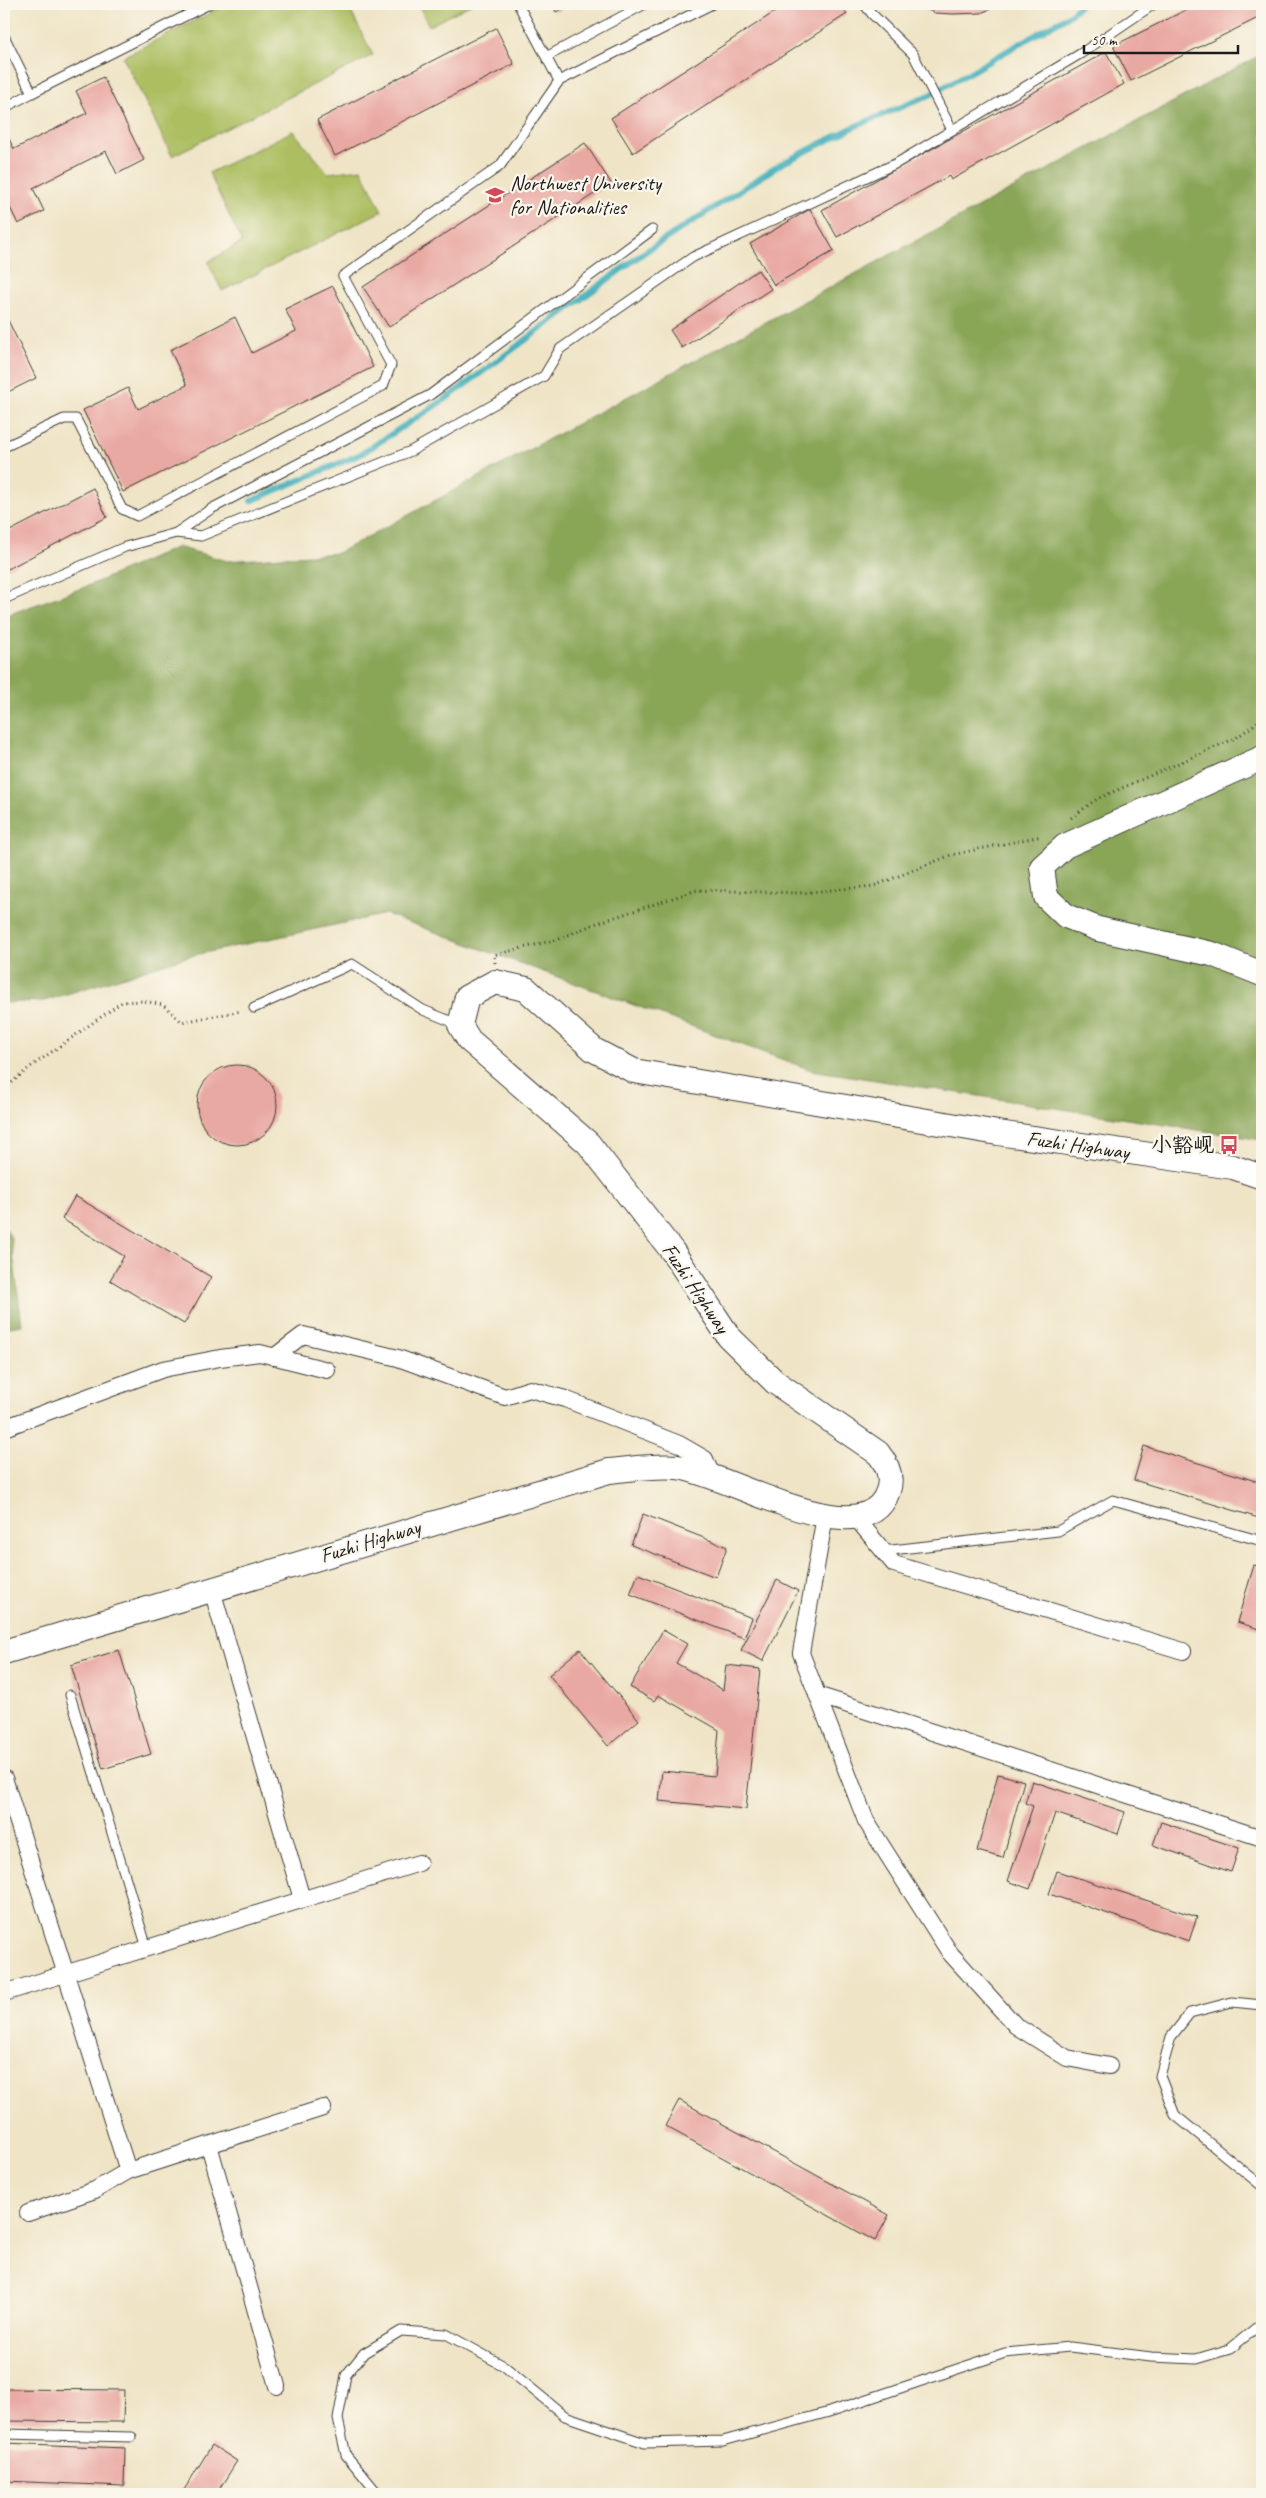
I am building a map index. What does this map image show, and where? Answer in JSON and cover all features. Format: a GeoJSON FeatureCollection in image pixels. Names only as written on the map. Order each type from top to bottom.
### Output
{"type":"FeatureCollection","features":[{"type":"Feature","properties":{"kind":"main road"},"geometry":{"type":"LineString","coordinates":[[1262,758],[1066,846],[1042,867],[1046,897],[1066,916],[1098,929],[1212,954],[1262,974]]}},
{"type":"Feature","properties":{"kind":"main road"},"geometry":{"type":"LineString","coordinates":[[460,1026],[467,997],[495,982]]}},
{"type":"Feature","properties":{"kind":"main road","name":"Fuzhi Highway"},"geometry":{"type":"LineString","coordinates":[[495,982],[526,989],[594,1050],[634,1071],[998,1133],[1233,1167],[1262,1177]]}},
{"type":"Feature","properties":{"kind":"main road","name":"Fuzhi Highway"},"geometry":{"type":"LineString","coordinates":[[4,1652],[609,1471],[678,1467],[825,1516],[856,1518],[868,1515],[878,1508],[886,1498],[890,1486],[890,1474],[886,1462],[878,1452],[828,1416],[775,1382],[729,1337],[673,1252],[588,1143],[469,1040],[460,1026]]}},
{"type":"Feature","properties":{"kind":"street"},"geometry":{"type":"LineString","coordinates":[[274,1357],[303,1335],[398,1358],[505,1397],[530,1389],[565,1399],[679,1444],[705,1459],[713,1478]]}},
{"type":"Feature","properties":{"kind":"street"},"geometry":{"type":"LineString","coordinates":[[4,1428],[163,1369],[260,1354],[327,1370]]}},
{"type":"Feature","properties":{"kind":"street"},"geometry":{"type":"LineString","coordinates":[[825,1516],[800,1653],[866,1821],[950,1953],[1016,2026],[1067,2058],[1109,2066]]}},
{"type":"Feature","properties":{"kind":"street"},"geometry":{"type":"LineString","coordinates":[[856,1518],[894,1564],[1183,1651]]}},
{"type":"Feature","properties":{"kind":"street"},"geometry":{"type":"LineString","coordinates":[[212,1590],[302,1899]]}},
{"type":"Feature","properties":{"kind":"street"},"geometry":{"type":"LineString","coordinates":[[817,1695],[1262,1838]]}},
{"type":"Feature","properties":{"kind":"street"},"geometry":{"type":"LineString","coordinates":[[4,1778],[128,2171]]}},
{"type":"Feature","properties":{"kind":"street"},"geometry":{"type":"LineString","coordinates":[[4,1993],[418,1862]]}},
{"type":"Feature","properties":{"kind":"street"},"geometry":{"type":"LineString","coordinates":[[28,2213],[95,2190],[128,2171],[323,2108]]}},
{"type":"Feature","properties":{"kind":"street"},"geometry":{"type":"LineString","coordinates":[[208,2145],[277,2386]]}},
{"type":"Feature","properties":{"kind":"lane"},"geometry":{"type":"LineString","coordinates":[[4,108],[209,4]]}},
{"type":"Feature","properties":{"kind":"lane"},"geometry":{"type":"LineString","coordinates":[[518,4],[559,81]]}},
{"type":"Feature","properties":{"kind":"lane"},"geometry":{"type":"LineString","coordinates":[[546,57],[645,4]]}},
{"type":"Feature","properties":{"kind":"lane"},"geometry":{"type":"LineString","coordinates":[[4,447],[64,419],[76,419],[122,509],[136,516],[383,386],[391,365],[343,276],[500,166],[559,81],[712,4]]}},
{"type":"Feature","properties":{"kind":"lane"},"geometry":{"type":"LineString","coordinates":[[864,4],[913,54],[952,130]]}},
{"type":"Feature","properties":{"kind":"lane"},"geometry":{"type":"LineString","coordinates":[[176,533],[200,536],[411,451],[544,376],[560,350],[693,257],[897,163],[1080,54],[1154,4]]}},
{"type":"Feature","properties":{"kind":"lane"},"geometry":{"type":"LineString","coordinates":[[4,36],[32,94]]}},
{"type":"Feature","properties":{"kind":"lane"},"geometry":{"type":"LineString","coordinates":[[4,599],[125,547],[176,533],[212,509],[430,395],[652,230]]}},
{"type":"Feature","properties":{"kind":"lane"},"geometry":{"type":"LineString","coordinates":[[254,1008],[352,964],[423,1010],[460,1026]]}},
{"type":"Feature","properties":{"kind":"lane"},"geometry":{"type":"LineString","coordinates":[[883,1550],[1058,1531],[1113,1500],[1262,1541]]}},
{"type":"Feature","properties":{"kind":"lane"},"geometry":{"type":"LineString","coordinates":[[70,1695],[147,1948]]}},
{"type":"Feature","properties":{"kind":"lane"},"geometry":{"type":"LineString","coordinates":[[1262,2005],[1232,2002],[1190,2013],[1171,2037],[1160,2076],[1175,2115],[1262,2186]]}},
{"type":"Feature","properties":{"kind":"lane"},"geometry":{"type":"LineString","coordinates":[[382,2494],[375,2490],[346,2455],[338,2419],[346,2375],[364,2353],[401,2332],[446,2334],[504,2366],[565,2416],[645,2443],[723,2441],[829,2412],[1005,2353],[1070,2347],[1151,2358],[1196,2359],[1230,2349],[1262,2323]]}},
{"type":"Feature","properties":{"kind":"lane"},"geometry":{"type":"LineString","coordinates":[[4,2434],[132,2437]]}},
{"type":"Feature","properties":{"kind":"path"},"geometry":{"type":"LineString","coordinates":[[1066,821],[1097,800],[1236,738],[1262,719]]}},
{"type":"Feature","properties":{"kind":"path"},"geometry":{"type":"LineString","coordinates":[[495,982],[494,955],[559,939],[594,924],[697,890],[800,893],[874,886],[951,855],[1042,836],[1066,846]]}},
{"type":"Feature","properties":{"kind":"path"},"geometry":{"type":"LineString","coordinates":[[4,1089],[29,1068],[122,1002],[144,1000],[163,1005],[182,1022],[254,1008]]}},
{"type":"Feature","properties":{"kind":"green space"},"geometry":{"type":"Polygon","coordinates":[[[228,4],[347,4],[373,55],[172,156],[123,57],[228,4]]]}},
{"type":"Feature","properties":{"kind":"green space"},"geometry":{"type":"Polygon","coordinates":[[[418,4],[472,4],[429,26],[418,4]]]}},
{"type":"Feature","properties":{"kind":"green space"},"geometry":{"type":"Polygon","coordinates":[[[1262,54],[1262,1140],[811,1070],[386,914],[190,956],[44,1001],[4,1003],[4,616],[85,587],[178,547],[227,561],[338,553],[1262,54]]]}},
{"type":"Feature","properties":{"kind":"green space"},"geometry":{"type":"Polygon","coordinates":[[[293,131],[328,173],[361,169],[382,211],[222,291],[208,262],[242,242],[209,173],[293,131]]]}},
{"type":"Feature","properties":{"kind":"green space"},"geometry":{"type":"Polygon","coordinates":[[[4,1225],[11,1238],[22,1325],[4,1328],[4,1225]]]}},
{"type":"Feature","properties":{"kind":"building"},"geometry":{"type":"Polygon","coordinates":[[[552,4],[572,4],[556,12],[552,4]]]}},
{"type":"Feature","properties":{"kind":"building"},"geometry":{"type":"Polygon","coordinates":[[[787,4],[841,4],[847,14],[633,153],[611,118],[787,4]]]}},
{"type":"Feature","properties":{"kind":"building"},"geometry":{"type":"Polygon","coordinates":[[[914,4],[1002,4],[981,13],[953,14],[935,13],[914,4]]]}},
{"type":"Feature","properties":{"kind":"building"},"geometry":{"type":"Polygon","coordinates":[[[1198,4],[1262,4],[1262,16],[1131,81],[1113,46],[1198,4]]]}},
{"type":"Feature","properties":{"kind":"building"},"geometry":{"type":"Polygon","coordinates":[[[496,28],[514,64],[335,156],[317,120],[496,28]]]}},
{"type":"Feature","properties":{"kind":"building"},"geometry":{"type":"Polygon","coordinates":[[[1106,52],[1124,84],[951,180],[949,176],[837,237],[822,210],[1106,52]]]}},
{"type":"Feature","properties":{"kind":"building"},"geometry":{"type":"Polygon","coordinates":[[[103,77],[144,160],[117,174],[106,151],[33,188],[44,211],[18,224],[4,195],[4,129],[14,149],[87,113],[76,91],[103,77]]]}},
{"type":"Feature","properties":{"kind":"building"},"geometry":{"type":"Polygon","coordinates":[[[585,143],[611,183],[389,327],[363,287],[585,143]]]}},
{"type":"Feature","properties":{"kind":"building"},"geometry":{"type":"Polygon","coordinates":[[[810,209],[834,251],[774,285],[750,244],[810,209]]]}},
{"type":"Feature","properties":{"kind":"building"},"geometry":{"type":"Polygon","coordinates":[[[758,270],[771,289],[682,348],[670,330],[758,270]]]}},
{"type":"Feature","properties":{"kind":"building"},"geometry":{"type":"Polygon","coordinates":[[[333,286],[373,367],[123,492],[83,410],[128,388],[138,409],[187,385],[170,350],[235,317],[252,353],[296,331],[285,309],[333,286]]]}},
{"type":"Feature","properties":{"kind":"building"},"geometry":{"type":"Polygon","coordinates":[[[4,312],[36,378],[4,394],[4,312]]]}},
{"type":"Feature","properties":{"kind":"building"},"geometry":{"type":"Polygon","coordinates":[[[93,488],[107,517],[4,571],[4,534],[93,488]]]}},
{"type":"Feature","properties":{"kind":"building"},"geometry":{"type":"Polygon","coordinates":[[[237,1065],[252,1068],[265,1077],[274,1090],[277,1105],[274,1120],[265,1133],[252,1142],[237,1145],[222,1142],[209,1133],[200,1120],[197,1105],[200,1090],[209,1077],[222,1068],[237,1065]]]}},
{"type":"Feature","properties":{"kind":"building"},"geometry":{"type":"Polygon","coordinates":[[[75,1196],[211,1277],[184,1324],[110,1280],[124,1256],[62,1219],[75,1196]]]}},
{"type":"Feature","properties":{"kind":"building"},"geometry":{"type":"Polygon","coordinates":[[[1144,1446],[1262,1483],[1262,1519],[1134,1480],[1144,1446]]]}},
{"type":"Feature","properties":{"kind":"building"},"geometry":{"type":"Polygon","coordinates":[[[643,1514],[727,1547],[716,1577],[631,1545],[643,1514]]]}},
{"type":"Feature","properties":{"kind":"building"},"geometry":{"type":"Polygon","coordinates":[[[1254,1565],[1262,1567],[1262,1630],[1237,1622],[1254,1565]]]}},
{"type":"Feature","properties":{"kind":"building"},"geometry":{"type":"Polygon","coordinates":[[[638,1574],[752,1618],[744,1638],[630,1594],[638,1574]]]}},
{"type":"Feature","properties":{"kind":"building"},"geometry":{"type":"Polygon","coordinates":[[[777,1580],[798,1591],[763,1661],[741,1650],[777,1580]]]}},
{"type":"Feature","properties":{"kind":"building"},"geometry":{"type":"Polygon","coordinates":[[[663,1630],[687,1644],[676,1663],[723,1690],[726,1665],[760,1669],[746,1809],[659,1801],[662,1771],[715,1776],[719,1730],[658,1695],[654,1701],[630,1687],[663,1630]]]}},
{"type":"Feature","properties":{"kind":"building"},"geometry":{"type":"Polygon","coordinates":[[[580,1649],[639,1720],[608,1746],[549,1675],[580,1649]]]}},
{"type":"Feature","properties":{"kind":"building"},"geometry":{"type":"Polygon","coordinates":[[[119,1650],[151,1754],[103,1769],[71,1665],[119,1650]]]}},
{"type":"Feature","properties":{"kind":"building"},"geometry":{"type":"Polygon","coordinates":[[[998,1774],[1024,1781],[1003,1858],[977,1851],[998,1774]]]}},
{"type":"Feature","properties":{"kind":"building"},"geometry":{"type":"Polygon","coordinates":[[[1032,1781],[1125,1812],[1118,1834],[1055,1813],[1030,1889],[1008,1881],[1033,1806],[1025,1803],[1032,1781]]]}},
{"type":"Feature","properties":{"kind":"building"},"geometry":{"type":"Polygon","coordinates":[[[1161,1822],[1239,1848],[1231,1872],[1153,1845],[1161,1822]]]}},
{"type":"Feature","properties":{"kind":"building"},"geometry":{"type":"Polygon","coordinates":[[[1057,1871],[1197,1917],[1189,1941],[1049,1894],[1057,1871]]]}},
{"type":"Feature","properties":{"kind":"building"},"geometry":{"type":"Polygon","coordinates":[[[679,2100],[889,2215],[875,2241],[665,2126],[679,2100]]]}},
{"type":"Feature","properties":{"kind":"building"},"geometry":{"type":"Polygon","coordinates":[[[4,2389],[124,2390],[123,2422],[4,2421],[4,2389]]]}},
{"type":"Feature","properties":{"kind":"building"},"geometry":{"type":"Polygon","coordinates":[[[4,2443],[125,2448],[124,2486],[4,2481],[4,2443]]]}},
{"type":"Feature","properties":{"kind":"building"},"geometry":{"type":"Polygon","coordinates":[[[212,2445],[237,2461],[216,2494],[169,2494],[184,2490],[212,2445]]]}},
{"type":"Feature","properties":{"kind":"waterway"},"geometry":{"type":"LineString","coordinates":[[251,501],[361,454],[447,398],[642,254],[781,164],[856,126],[930,95],[1070,15],[1081,4]]}},
{"type":"Feature","properties":{"kind":"place","name":"Northwest University for Nationalities"},"geometry":{"type":"Point","coordinates":[495,195]}},
{"type":"Feature","properties":{"kind":"place","name":"小豁岘"},"geometry":{"type":"Point","coordinates":[1229,1145]}}]}
